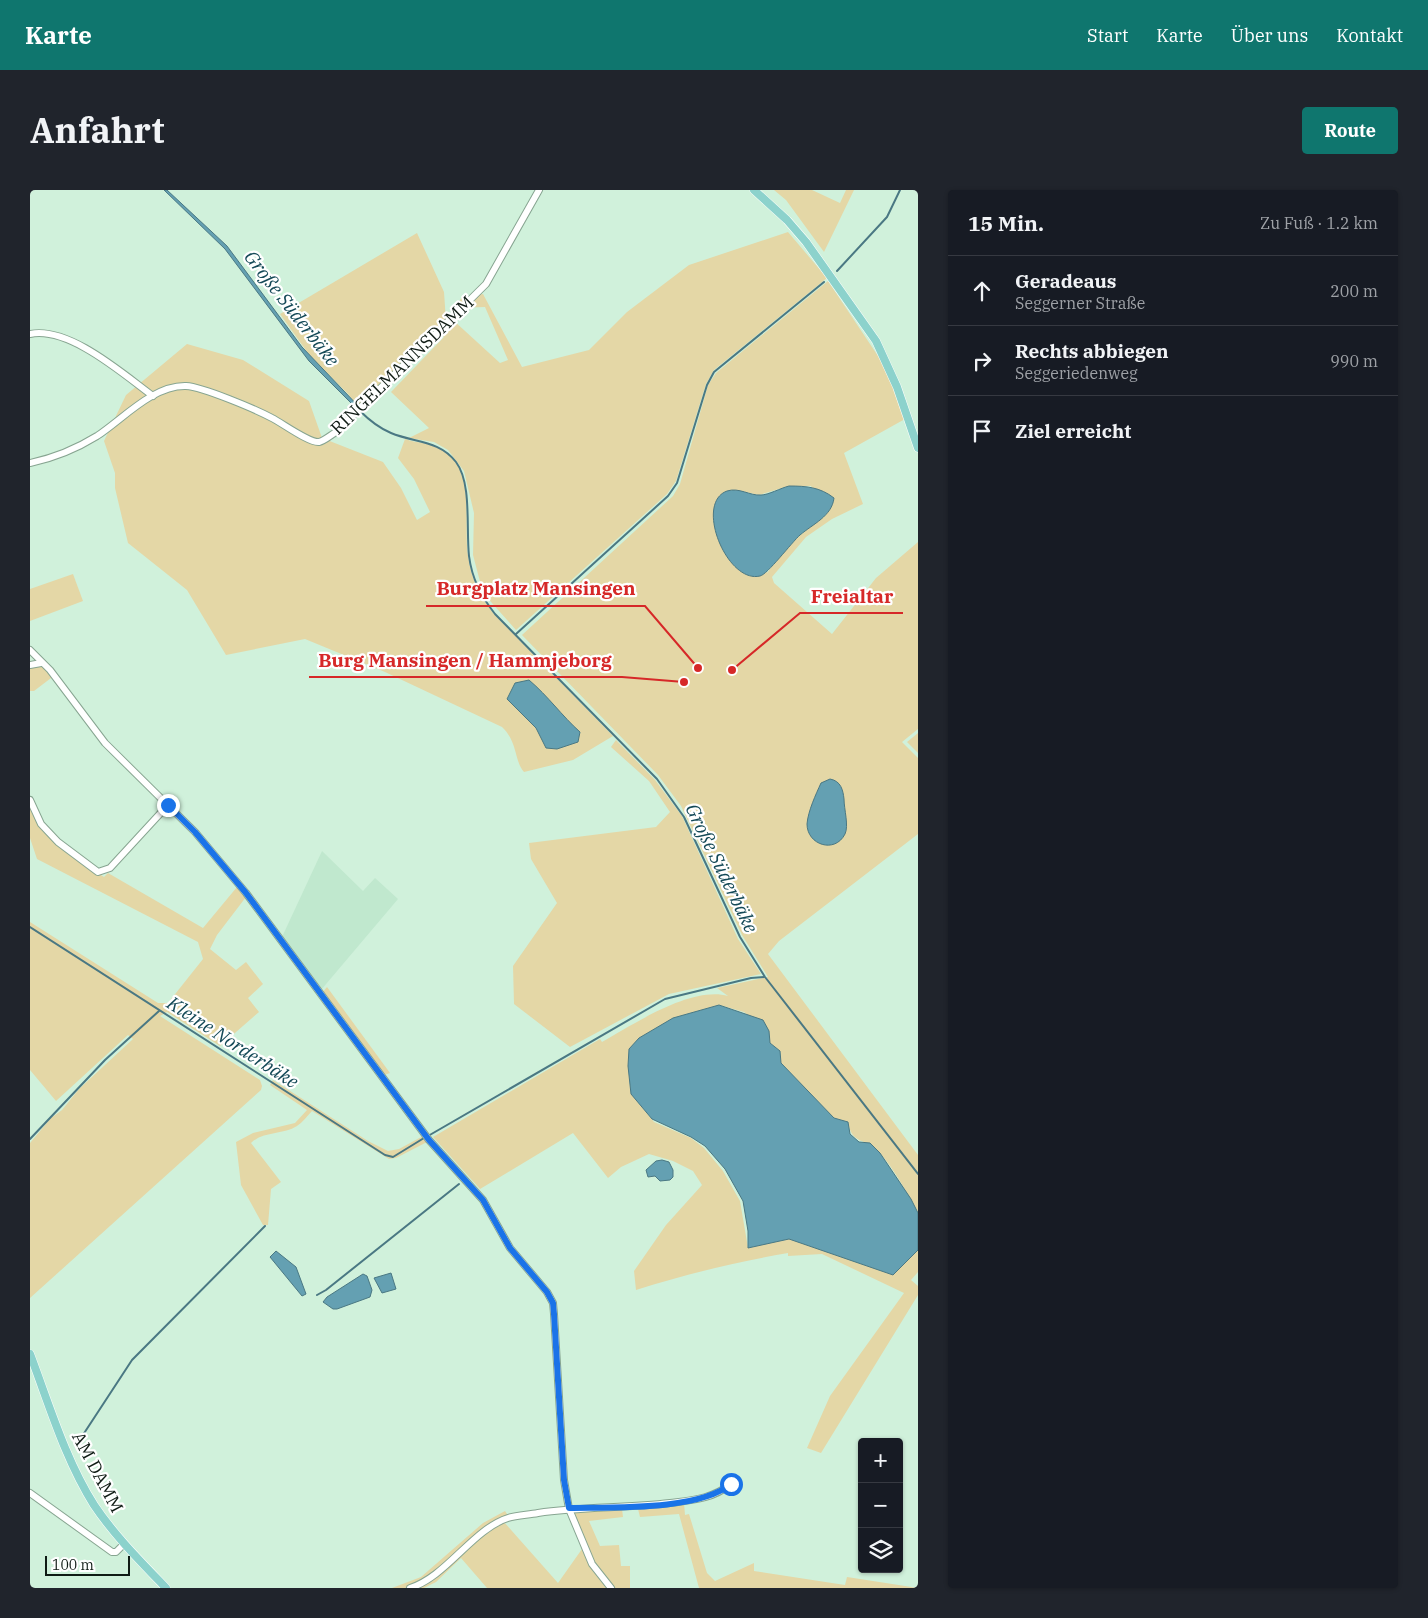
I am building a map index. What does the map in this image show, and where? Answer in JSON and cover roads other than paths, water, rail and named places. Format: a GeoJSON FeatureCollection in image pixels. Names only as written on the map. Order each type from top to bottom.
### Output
{"type":"FeatureCollection","features":[{"type":"Feature","properties":{"kind":"main road"},"geometry":{"type":"LineString","coordinates":[[754,190],[787,220],[806,242],[876,341],[898,387],[918,448]]}},
{"type":"Feature","properties":{"kind":"main road","name":"AM DAMM"},"geometry":{"type":"LineString","coordinates":[[30,1354],[78,1474],[94,1504],[124,1544],[166,1588]]}},
{"type":"Feature","properties":{"kind":"street","name":"RINGELMANNSDAMM"},"geometry":{"type":"LineString","coordinates":[[30,463],[54,458],[96,437],[153,396],[168,389],[191,387],[241,404],[272,418],[312,440],[320,442],[336,432],[486,284],[539,190]]}},
{"type":"Feature","properties":{"kind":"street"},"geometry":{"type":"LineString","coordinates":[[30,334],[45,333],[59,336],[89,351],[153,396]]}},
{"type":"Feature","properties":{"kind":"street"},"geometry":{"type":"LineString","coordinates":[[30,650],[41,663]]}},
{"type":"Feature","properties":{"kind":"street"},"geometry":{"type":"LineString","coordinates":[[30,665],[46,664],[105,743],[195,832],[246,893],[427,1137],[483,1200],[510,1248],[538,1280],[553,1303],[564,1480],[569,1508],[592,1564],[611,1588]]}},
{"type":"Feature","properties":{"kind":"street"},"geometry":{"type":"LineString","coordinates":[[30,800],[41,824],[58,842],[98,872],[110,868],[168,805]]}},
{"type":"Feature","properties":{"kind":"street"},"geometry":{"type":"LineString","coordinates":[[410,1588],[428,1579],[494,1524],[508,1518],[569,1508],[640,1506],[703,1499],[714,1495],[731,1484]]}},
{"type":"Feature","properties":{"kind":"street"},"geometry":{"type":"LineString","coordinates":[[30,1493],[112,1552],[116,1552],[124,1544]]}},
{"type":"Feature","properties":{"kind":"water"},"geometry":{"type":"Polygon","coordinates":[[[164,190],[167,190],[227,246],[302,347],[363,411],[361,413],[309,361],[225,249],[164,190]]]}},
{"type":"Feature","properties":{"kind":"water"},"geometry":{"type":"Polygon","coordinates":[[[789,486],[807,487],[823,491],[834,498],[830,510],[800,535],[763,574],[760,576],[748,575],[736,568],[726,556],[719,541],[714,525],[714,510],[718,498],[731,490],[761,495],[789,486]]]}},
{"type":"Feature","properties":{"kind":"water"},"geometry":{"type":"Polygon","coordinates":[[[529,680],[580,732],[578,742],[557,749],[546,748],[536,728],[507,699],[515,683],[529,680]]]}},
{"type":"Feature","properties":{"kind":"water"},"geometry":{"type":"Polygon","coordinates":[[[830,779],[837,782],[842,789],[847,827],[845,834],[840,840],[835,844],[829,845],[816,842],[808,831],[807,824],[821,783],[830,779]]]}},
{"type":"Feature","properties":{"kind":"water"},"geometry":{"type":"Polygon","coordinates":[[[719,1005],[763,1020],[769,1031],[770,1043],[780,1051],[781,1063],[834,1118],[848,1122],[850,1134],[859,1142],[870,1143],[880,1153],[911,1199],[918,1213],[918,1250],[893,1275],[789,1239],[748,1248],[748,1231],[743,1201],[725,1169],[705,1146],[691,1137],[652,1119],[631,1094],[628,1066],[629,1049],[639,1038],[673,1018],[719,1005]]]}},
{"type":"Feature","properties":{"kind":"water"},"geometry":{"type":"Polygon","coordinates":[[[656,1161],[669,1162],[673,1170],[673,1177],[670,1180],[660,1181],[655,1176],[648,1177],[646,1170],[656,1161]]]}},
{"type":"Feature","properties":{"kind":"water"},"geometry":{"type":"Polygon","coordinates":[[[276,1251],[296,1267],[306,1294],[302,1296],[270,1257],[276,1251]]]}},
{"type":"Feature","properties":{"kind":"water"},"geometry":{"type":"Polygon","coordinates":[[[391,1273],[396,1289],[382,1293],[374,1278],[391,1273]]]}},
{"type":"Feature","properties":{"kind":"water"},"geometry":{"type":"Polygon","coordinates":[[[363,1274],[367,1276],[372,1290],[370,1297],[337,1309],[333,1309],[323,1302],[327,1297],[363,1274]]]}},
{"type":"Feature","properties":{"kind":"waterway"},"geometry":{"type":"LineString","coordinates":[[837,271],[887,217],[900,190]]}},
{"type":"Feature","properties":{"kind":"waterway"},"geometry":{"type":"LineString","coordinates":[[516,634],[668,496],[677,483],[707,385],[714,372],[824,282]]}},
{"type":"Feature","properties":{"kind":"waterway","name":"Große Süderbäke"},"geometry":{"type":"LineString","coordinates":[[360,411],[374,424],[387,431],[434,446],[449,455],[456,462],[461,471],[466,494],[470,564],[485,601],[495,614],[657,779],[684,817],[740,937],[765,977],[918,1174]]}},
{"type":"Feature","properties":{"kind":"waterway","name":"Kleine Norderbäke"},"geometry":{"type":"LineString","coordinates":[[30,927],[385,1155],[393,1157],[424,1138]]}},
{"type":"Feature","properties":{"kind":"waterway","name":"Kleine Norderbäke"},"geometry":{"type":"LineString","coordinates":[[428,1136],[665,999],[751,978],[764,977]]}},
{"type":"Feature","properties":{"kind":"waterway"},"geometry":{"type":"LineString","coordinates":[[30,1139],[105,1060],[159,1011]]}},
{"type":"Feature","properties":{"kind":"waterway"},"geometry":{"type":"LineString","coordinates":[[317,1295],[326,1290],[459,1184]]}},
{"type":"Feature","properties":{"kind":"waterway"},"geometry":{"type":"LineString","coordinates":[[77,1444],[132,1360],[265,1226]]}},
{"type":"Feature","properties":{"kind":"place","name":"Burgplatz Mansingen"},"geometry":{"type":"Point","coordinates":[698,668]}},
{"type":"Feature","properties":{"kind":"place","name":"Freialtar"},"geometry":{"type":"Point","coordinates":[732,670]}},
{"type":"Feature","properties":{"kind":"place","name":"Burg Mansingen / Hammjeborg"},"geometry":{"type":"Point","coordinates":[684,682]}}]}
